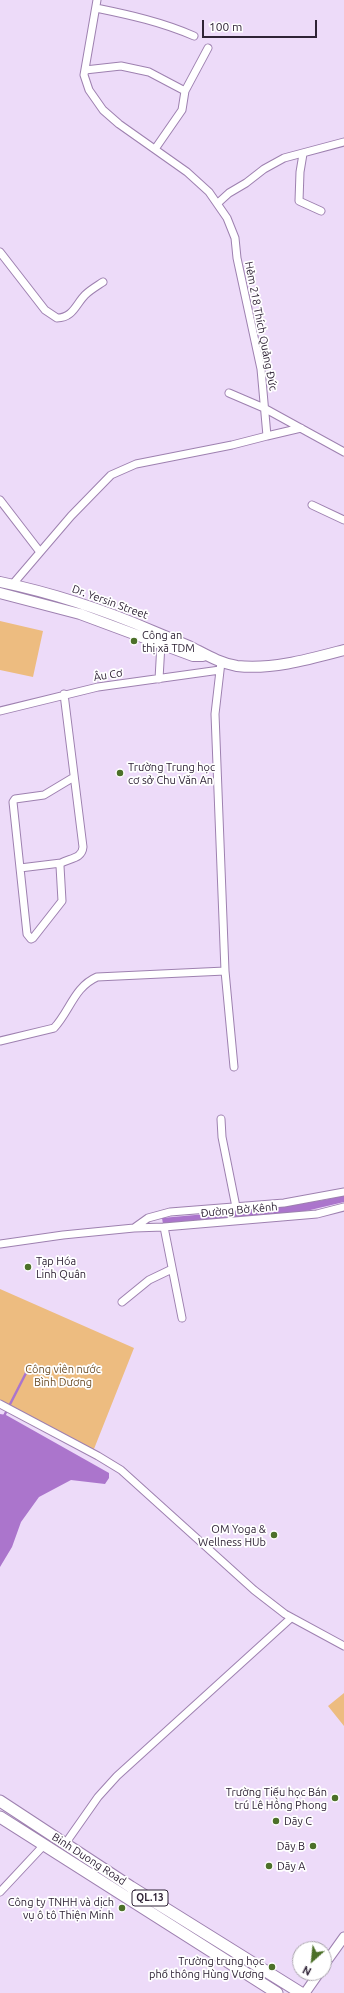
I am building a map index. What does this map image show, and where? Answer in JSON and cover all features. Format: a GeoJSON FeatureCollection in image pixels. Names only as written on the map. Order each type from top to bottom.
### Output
{"type":"FeatureCollection","features":[{"type":"Feature","properties":{"kind":"highway","name":"Binh Duong Road"},"geometry":{"type":"LineString","coordinates":[[0,1800],[65,1844],[302,1993]]}},
{"type":"Feature","properties":{"kind":"highway","name":"Binh Duong Road"},"geometry":{"type":"LineString","coordinates":[[0,1817],[277,1993]]}},
{"type":"Feature","properties":{"kind":"main road","name":"Dr. Yersin Street"},"geometry":{"type":"LineString","coordinates":[[0,582],[191,647],[221,666],[286,665],[344,650]]}},
{"type":"Feature","properties":{"kind":"main road"},"geometry":{"type":"LineString","coordinates":[[4,594],[12,585]]}},
{"type":"Feature","properties":{"kind":"main road","name":"Dr. Yersin Street"},"geometry":{"type":"LineString","coordinates":[[4,594],[82,609]]}},
{"type":"Feature","properties":{"kind":"main road","name":"Dr. Yersin Street"},"geometry":{"type":"LineString","coordinates":[[125,625],[161,644],[193,656],[207,657]]}},
{"type":"Feature","properties":{"kind":"street","name":"Hẻm 218 Thích Quảng Đức"},"geometry":{"type":"LineString","coordinates":[[97,0],[84,75],[89,90],[102,110],[119,124],[198,180],[218,203],[235,238],[237,258],[261,369],[267,436]]}},
{"type":"Feature","properties":{"kind":"street"},"geometry":{"type":"LineString","coordinates":[[96,8],[172,27],[194,36]]}},
{"type":"Feature","properties":{"kind":"street"},"geometry":{"type":"LineString","coordinates":[[155,149],[182,110],[184,91],[208,48]]}},
{"type":"Feature","properties":{"kind":"street"},"geometry":{"type":"LineString","coordinates":[[85,70],[122,66],[149,72],[184,91]]}},
{"type":"Feature","properties":{"kind":"street"},"geometry":{"type":"LineString","coordinates":[[218,203],[229,193],[246,183],[264,169],[284,158],[344,142]]}},
{"type":"Feature","properties":{"kind":"street"},"geometry":{"type":"LineString","coordinates":[[303,154],[300,172],[299,201],[321,212]]}},
{"type":"Feature","properties":{"kind":"street"},"geometry":{"type":"LineString","coordinates":[[0,252],[45,310],[57,318],[67,316],[78,306],[85,295],[102,282]]}},
{"type":"Feature","properties":{"kind":"street"},"geometry":{"type":"LineString","coordinates":[[229,393],[264,408],[344,452]]}},
{"type":"Feature","properties":{"kind":"street"},"geometry":{"type":"LineString","coordinates":[[12,585],[71,516],[111,475],[136,464],[232,445],[301,428]]}},
{"type":"Feature","properties":{"kind":"street"},"geometry":{"type":"LineString","coordinates":[[0,500],[40,552]]}},
{"type":"Feature","properties":{"kind":"street"},"geometry":{"type":"LineString","coordinates":[[312,505],[344,520]]}},
{"type":"Feature","properties":{"kind":"street"},"geometry":{"type":"LineString","coordinates":[[158,679],[161,644]]}},
{"type":"Feature","properties":{"kind":"street"},"geometry":{"type":"LineString","coordinates":[[221,666],[215,714],[225,971],[234,1067]]}},
{"type":"Feature","properties":{"kind":"street","name":"Âu Cơ"},"geometry":{"type":"LineString","coordinates":[[0,711],[64,694],[98,687],[158,679],[221,666]]}},
{"type":"Feature","properties":{"kind":"street"},"geometry":{"type":"LineString","coordinates":[[20,868],[61,863],[80,855],[83,851],[64,694]]}},
{"type":"Feature","properties":{"kind":"street"},"geometry":{"type":"LineString","coordinates":[[61,863],[62,901],[31,939],[27,934],[13,802],[15,799],[44,795],[74,777]]}},
{"type":"Feature","properties":{"kind":"street"},"geometry":{"type":"LineString","coordinates":[[0,1041],[54,1028],[79,990],[89,981],[97,977],[225,971]]}},
{"type":"Feature","properties":{"kind":"street"},"geometry":{"type":"LineString","coordinates":[[221,1119],[222,1137],[236,1207]]}},
{"type":"Feature","properties":{"kind":"street"},"geometry":{"type":"LineString","coordinates":[[134,1228],[148,1218],[170,1212],[284,1203],[344,1192]]}},
{"type":"Feature","properties":{"kind":"street","name":"Đường Bờ Kênh"},"geometry":{"type":"LineString","coordinates":[[0,1244],[63,1235],[134,1228],[164,1227],[318,1214],[344,1207]]}},
{"type":"Feature","properties":{"kind":"street"},"geometry":{"type":"LineString","coordinates":[[164,1227],[182,1318]]}},
{"type":"Feature","properties":{"kind":"street"},"geometry":{"type":"LineString","coordinates":[[122,1302],[148,1280],[172,1269]]}},
{"type":"Feature","properties":{"kind":"street"},"geometry":{"type":"LineString","coordinates":[[0,1404],[98,1456],[121,1470],[254,1590],[291,1618],[344,1646]]}},
{"type":"Feature","properties":{"kind":"street"},"geometry":{"type":"LineString","coordinates":[[65,1844],[98,1797],[117,1776],[291,1618]]}},
{"type":"Feature","properties":{"kind":"street"},"geometry":{"type":"LineString","coordinates":[[0,1892],[44,1845]]}},
{"type":"Feature","properties":{"kind":"street"},"geometry":{"type":"LineString","coordinates":[[332,1954],[344,1937]]}},
{"type":"Feature","properties":{"kind":"street"},"geometry":{"type":"LineString","coordinates":[[305,1993],[313,1981]]}},
{"type":"Feature","properties":{"kind":"green space"},"geometry":{"type":"Polygon","coordinates":[[[0,621],[43,631],[33,677],[0,670],[0,621]]]}},
{"type":"Feature","properties":{"kind":"green space","name":"Công viên nước Bình Dương"},"geometry":{"type":"Polygon","coordinates":[[[0,1289],[134,1348],[92,1454],[0,1402],[0,1289]]]}},
{"type":"Feature","properties":{"kind":"green space"},"geometry":{"type":"Polygon","coordinates":[[[344,1693],[344,1726],[328,1706],[344,1693]]]}},
{"type":"Feature","properties":{"kind":"shaded area"},"geometry":{"type":"Polygon","coordinates":[[[344,1195],[344,1202],[306,1211],[275,1215],[163,1224],[162,1218],[299,1204],[344,1195]]]}},
{"type":"Feature","properties":{"kind":"shaded area"},"geometry":{"type":"Polygon","coordinates":[[[0,1414],[6,1415],[109,1473],[109,1478],[105,1484],[71,1480],[39,1497],[21,1522],[12,1547],[0,1567],[0,1414]]]}},
{"type":"Feature","properties":{"kind":"waterway"},"geometry":{"type":"LineString","coordinates":[[3,1418],[26,1373]]}},
{"type":"Feature","properties":{"kind":"place","name":"Công an thị xã TDM"},"geometry":{"type":"Point","coordinates":[134,641]}},
{"type":"Feature","properties":{"kind":"place","name":"Trường Trung học cơ sở Chu Văn An"},"geometry":{"type":"Point","coordinates":[120,773]}},
{"type":"Feature","properties":{"kind":"place","name":"Tạp Hóa Linh Quân"},"geometry":{"type":"Point","coordinates":[28,1267]}},
{"type":"Feature","properties":{"kind":"place","name":"OM Yoga & Wellness HUb"},"geometry":{"type":"Point","coordinates":[274,1535]}},
{"type":"Feature","properties":{"kind":"place","name":"Trường Tiểu học Bán trú Lê Hồng Phong"},"geometry":{"type":"Point","coordinates":[335,1798]}},
{"type":"Feature","properties":{"kind":"place","name":"Dãy C"},"geometry":{"type":"Point","coordinates":[276,1821]}},
{"type":"Feature","properties":{"kind":"place","name":"Dãy B"},"geometry":{"type":"Point","coordinates":[313,1846]}},
{"type":"Feature","properties":{"kind":"place","name":"Dãy A"},"geometry":{"type":"Point","coordinates":[269,1866]}},
{"type":"Feature","properties":{"kind":"place","name":"Công ty TNHH và dịch vụ ô tô Thiện Minh"},"geometry":{"type":"Point","coordinates":[122,1908]}},
{"type":"Feature","properties":{"kind":"place","name":"Trường trung học phổ thông Hùng Vương"},"geometry":{"type":"Point","coordinates":[272,1967]}}]}
